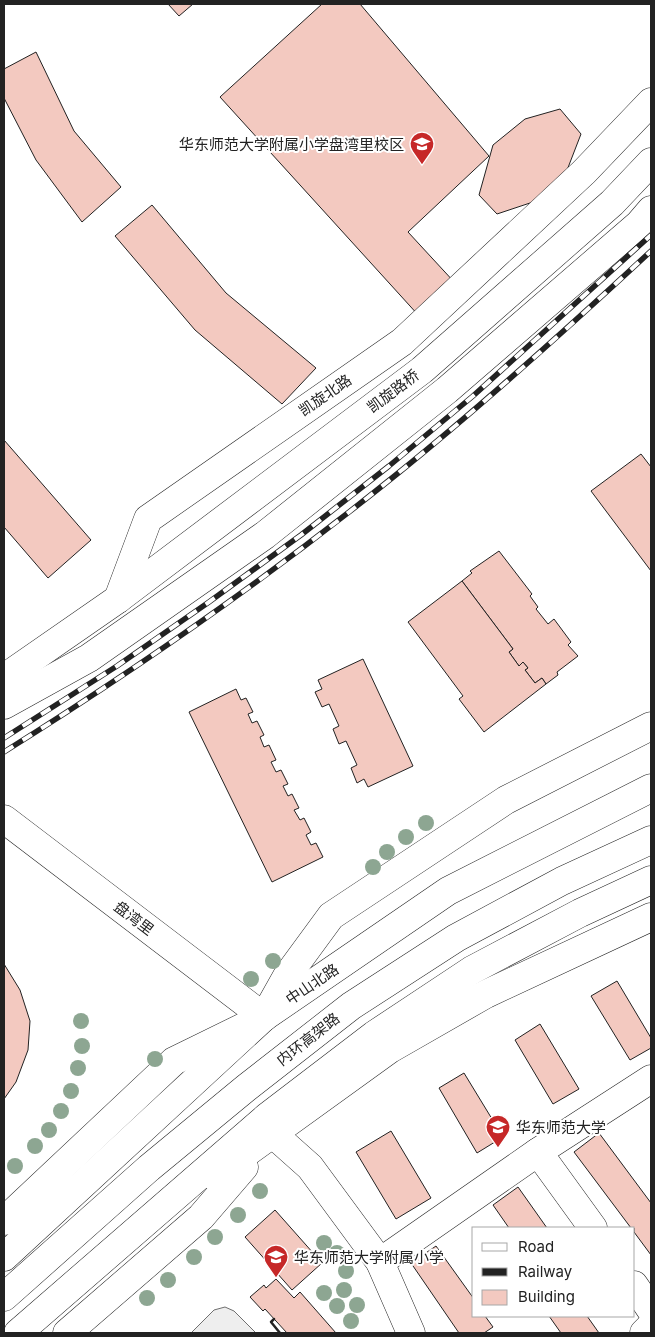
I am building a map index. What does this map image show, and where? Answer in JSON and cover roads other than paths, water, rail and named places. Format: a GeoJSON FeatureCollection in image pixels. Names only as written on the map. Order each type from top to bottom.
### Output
{"type":"FeatureCollection","features":[{"type":"Feature","properties":{"kind":"main road","name":"凯旋北路"},"geometry":{"type":"LineString","coordinates":[[118,599],[148,519],[402,342],[584,172],[651,102]]}},
{"type":"Feature","properties":{"kind":"main road","name":"凯旋路桥"},"geometry":{"type":"LineString","coordinates":[[118,599],[422,370],[612,203],[651,162]]}},
{"type":"Feature","properties":{"kind":"main road"},"geometry":{"type":"LineString","coordinates":[[4,705],[89,658],[265,535],[447,390],[639,224],[651,210]]}},
{"type":"Feature","properties":{"kind":"main road"},"geometry":{"type":"LineString","coordinates":[[4,678],[118,599]]}},
{"type":"Feature","properties":{"kind":"main road"},"geometry":{"type":"LineString","coordinates":[[4,1257],[264,1017],[287,976],[331,916],[506,800],[651,726]]}},
{"type":"Feature","properties":{"kind":"main road","name":"中山北路"},"geometry":{"type":"LineString","coordinates":[[4,1221],[174,1061],[264,1017],[448,891],[651,788]]}},
{"type":"Feature","properties":{"kind":"main road","name":"盘湾里"},"geometry":{"type":"LineString","coordinates":[[4,819],[264,1017]]}},
{"type":"Feature","properties":{"kind":"main road","name":"内环高架路"},"geometry":{"type":"LineString","coordinates":[[4,1297],[149,1168],[246,1088],[359,1000],[456,938],[562,881],[651,840]]}},
{"type":"Feature","properties":{"kind":"main road"},"geometry":{"type":"LineString","coordinates":[[18,1333],[268,1116],[374,1035],[472,970],[580,913],[651,880]]}},
{"type":"Feature","properties":{"kind":"main road"},"geometry":{"type":"LineString","coordinates":[[28,1333],[186,1197],[390,1049],[486,994],[651,917]]}},
{"type":"Feature","properties":{"kind":"main road"},"geometry":{"type":"LineString","coordinates":[[380,1262],[538,1152],[651,1080]]}},
{"type":"Feature","properties":{"kind":"main road"},"geometry":{"type":"LineString","coordinates":[[273,1134],[310,1167],[380,1262],[411,1333]]}},
{"type":"Feature","properties":{"kind":"main road"},"geometry":{"type":"LineString","coordinates":[[66,1333],[201,1217],[273,1134]]}},
{"type":"Feature","properties":{"kind":"main road"},"geometry":{"type":"LineString","coordinates":[[538,1152],[592,1227]]}},
{"type":"Feature","properties":{"kind":"main road"},"geometry":{"type":"LineString","coordinates":[[4,1284],[149,1168]]}},
{"type":"Feature","properties":{"kind":"main road"},"geometry":{"type":"LineString","coordinates":[[635,1286],[651,1310]]}},
{"type":"Feature","properties":{"kind":"main road"},"geometry":{"type":"LineString","coordinates":[[644,1333],[651,1326]]}},
{"type":"Feature","properties":{"kind":"railway"},"geometry":{"type":"LineString","coordinates":[[4,738],[117,666],[301,535],[389,466],[473,396],[651,235]]}},
{"type":"Feature","properties":{"kind":"railway"},"geometry":{"type":"LineString","coordinates":[[4,752],[105,687],[205,619],[350,511],[430,447],[494,392],[651,251]]}},
{"type":"Feature","properties":{"kind":"place","name":"华东师范大学附属小学盘湾里校区"},"geometry":{"type":"Point","coordinates":[422,165]}},
{"type":"Feature","properties":{"kind":"place","name":"华东师范大学"},"geometry":{"type":"Point","coordinates":[498,1148]}},
{"type":"Feature","properties":{"kind":"place","name":"华东师范大学附属小学"},"geometry":{"type":"Point","coordinates":[276,1278]}}]}
